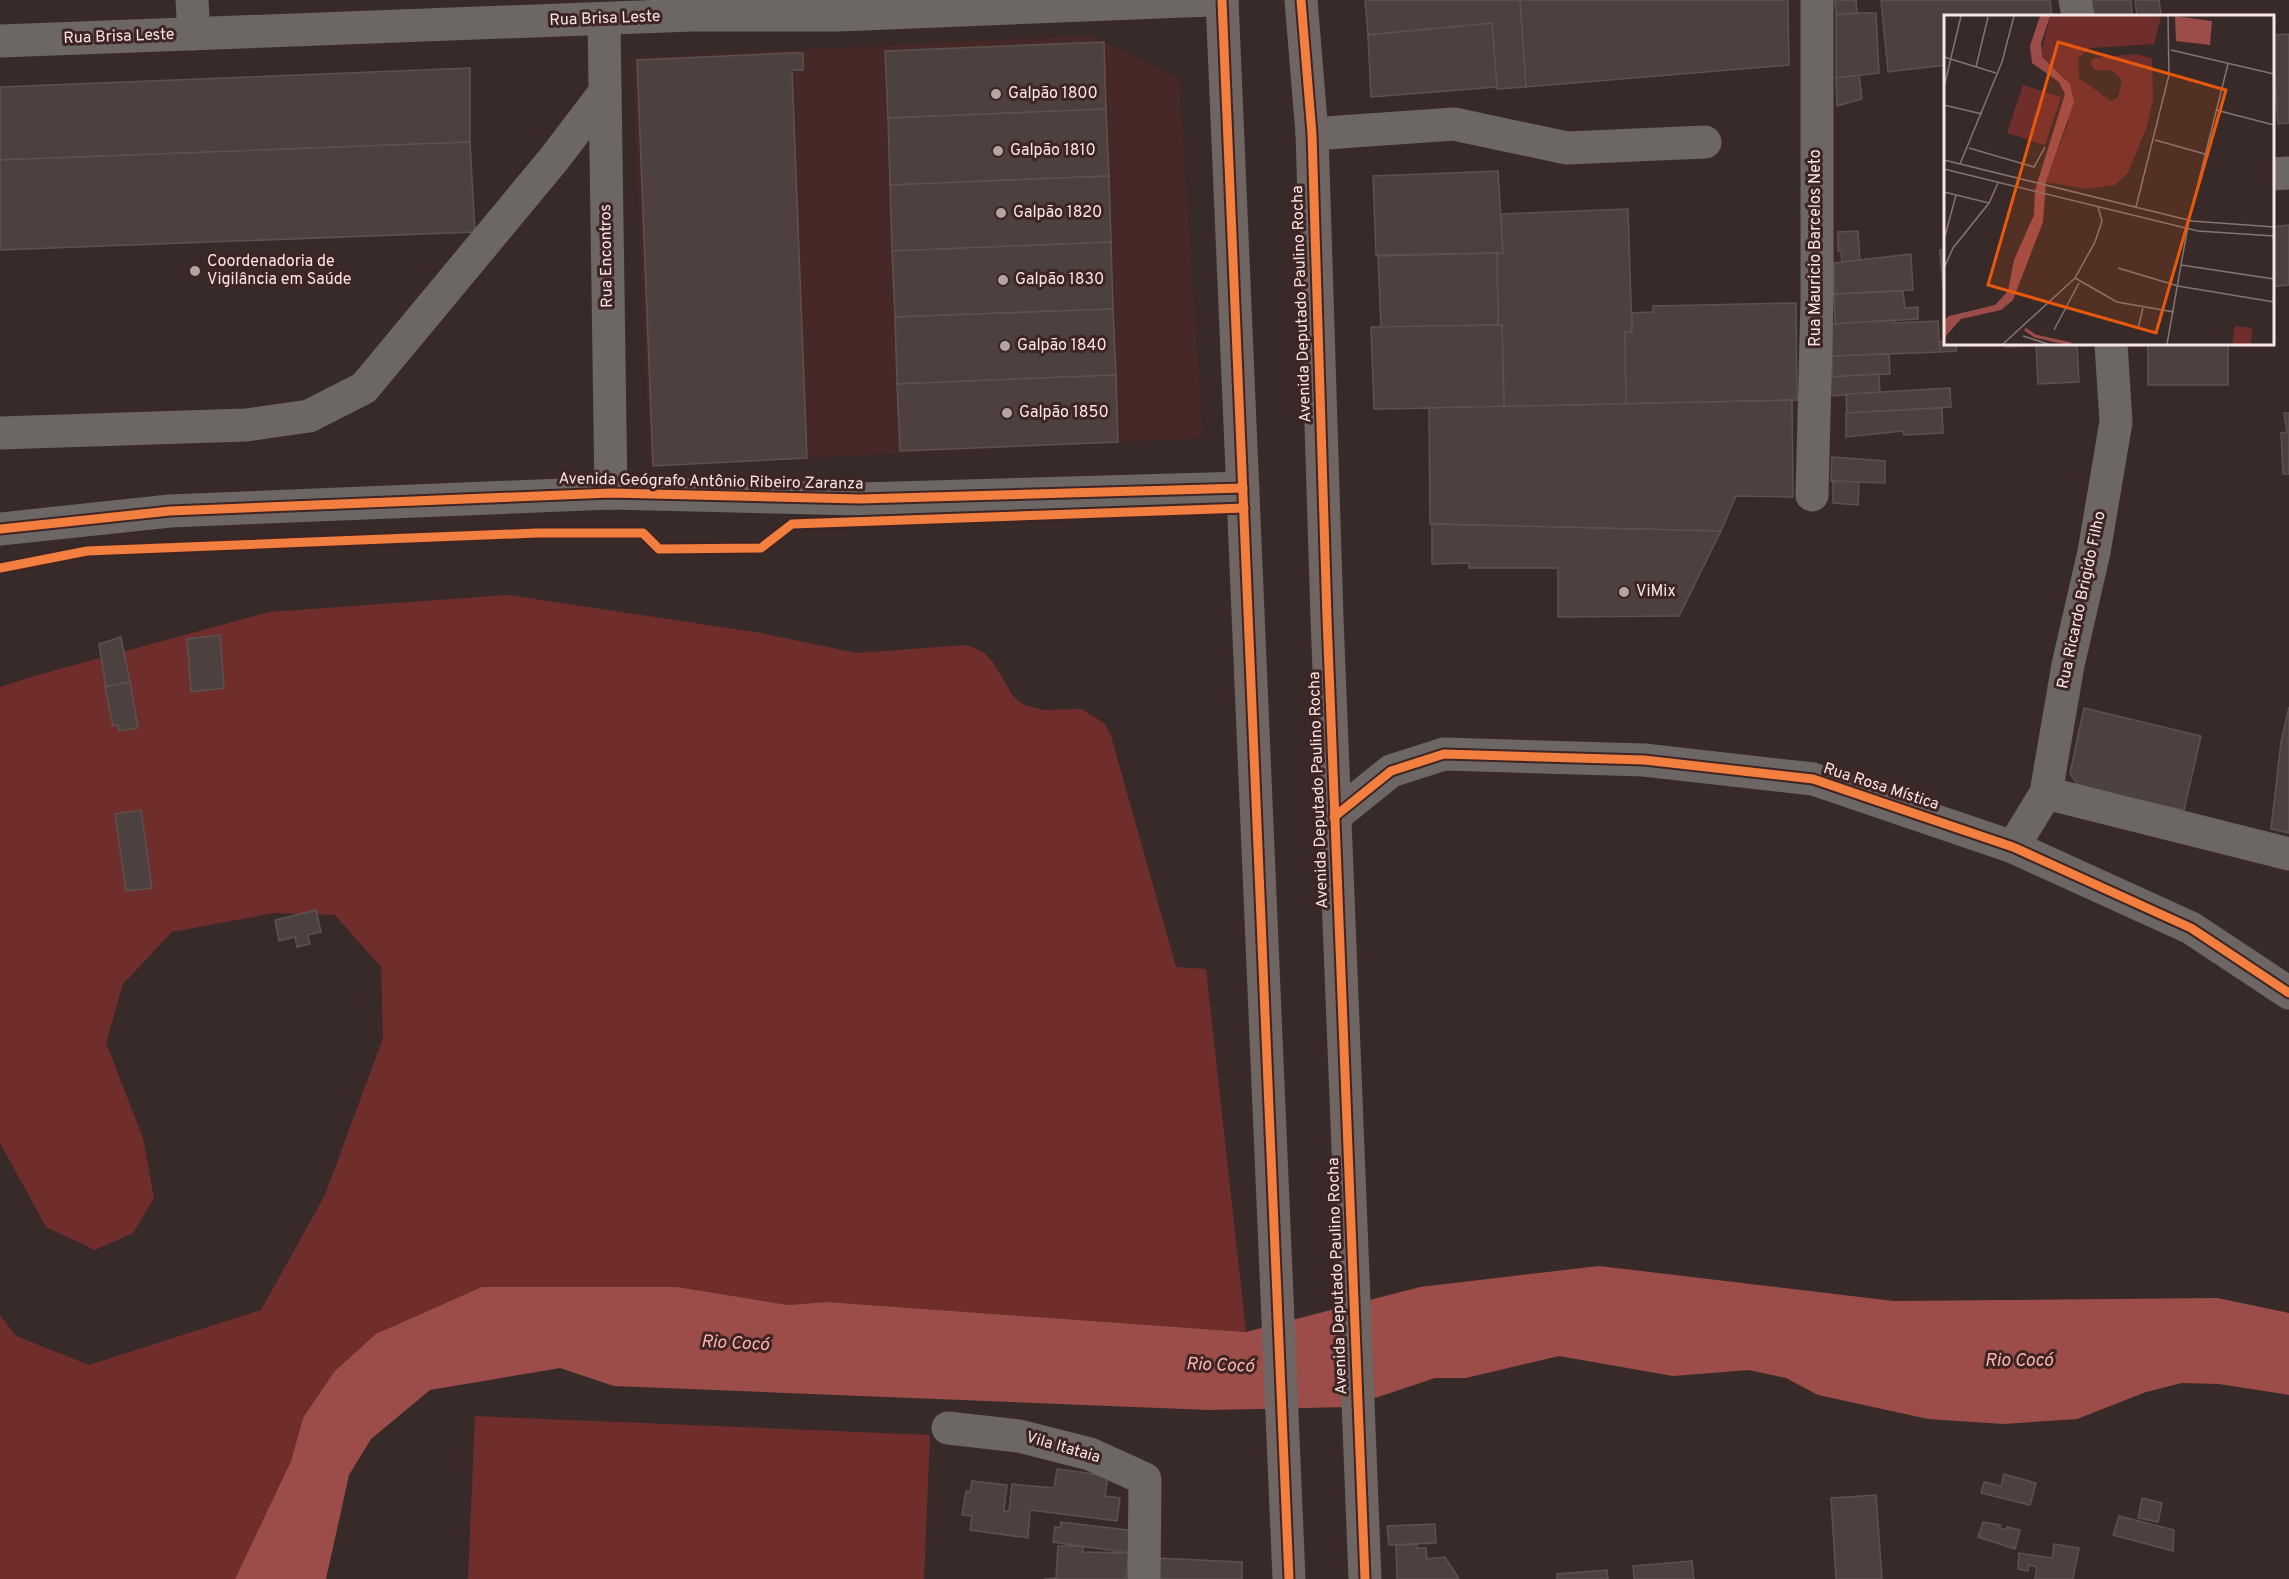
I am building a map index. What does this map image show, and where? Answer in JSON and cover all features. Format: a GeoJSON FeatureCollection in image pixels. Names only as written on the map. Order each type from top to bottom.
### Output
{"type":"FeatureCollection","features":[{"type":"Feature","properties":{"kind":"main road"},"geometry":{"type":"LineString","coordinates":[[1222,0],[1289,1579]]}},
{"type":"Feature","properties":{"kind":"main road","name":"Avenida Deputado Paulino Rocha"},"geometry":{"type":"LineString","coordinates":[[1301,0],[1312,134],[1334,817],[1365,1579]]}},
{"type":"Feature","properties":{"kind":"street"},"geometry":{"type":"LineString","coordinates":[[192,0],[194,34]]}},
{"type":"Feature","properties":{"kind":"street","name":"Rua Brisa Leste"},"geometry":{"type":"LineString","coordinates":[[0,41],[604,19],[839,15],[1210,0]]}},
{"type":"Feature","properties":{"kind":"street","name":"Rua Mauricio Barcelos Neto"},"geometry":{"type":"LineString","coordinates":[[1812,495],[1817,300],[1817,0]]}},
{"type":"Feature","properties":{"kind":"street"},"geometry":{"type":"LineString","coordinates":[[2075,0],[2078,15]]}},
{"type":"Feature","properties":{"kind":"street","name":"Rua Encontros"},"geometry":{"type":"LineString","coordinates":[[604,19],[611,493]]}},
{"type":"Feature","properties":{"kind":"street"},"geometry":{"type":"LineString","coordinates":[[0,433],[246,425],[309,416],[364,388],[605,92]]}},
{"type":"Feature","properties":{"kind":"street"},"geometry":{"type":"LineString","coordinates":[[1312,134],[1454,123],[1567,148],[1706,142]]}},
{"type":"Feature","properties":{"kind":"street","name":"Rua Ricardo Brigido Filho"},"geometry":{"type":"LineString","coordinates":[[2013,847],[2046,793],[2116,422],[2111,345]]}},
{"type":"Feature","properties":{"kind":"street","name":"Avenida Geógrafo Antônio Ribeiro Zaranza"},"geometry":{"type":"LineString","coordinates":[[0,530],[171,512],[611,493],[860,499],[1243,488]]}},
{"type":"Feature","properties":{"kind":"street","name":"Rua Rosa Mística"},"geometry":{"type":"LineString","coordinates":[[1334,817],[1391,771],[1444,754],[1644,760],[1813,779],[2013,847],[2190,928],[2289,993]]}},
{"type":"Feature","properties":{"kind":"street"},"geometry":{"type":"LineString","coordinates":[[2046,793],[2289,854]]}},
{"type":"Feature","properties":{"kind":"street","name":"Vila Itataia"},"geometry":{"type":"LineString","coordinates":[[948,1428],[1019,1436],[1090,1454],[1145,1479],[1144,1579]]}},
{"type":"Feature","properties":{"kind":"shaded area"},"geometry":{"type":"Polygon","coordinates":[[[1091,35],[1179,79],[1203,438],[650,466],[632,58],[1091,35]]]}},
{"type":"Feature","properties":{"kind":"shaded area"},"geometry":{"type":"Polygon","coordinates":[[[508,595],[761,633],[857,653],[966,645],[983,652],[993,662],[1013,696],[1024,705],[1043,710],[1081,709],[1104,723],[1111,736],[1176,967],[1206,969],[1246,1332],[827,1302],[788,1305],[677,1287],[303,1418],[291,1461],[235,1579],[0,1579],[0,1315],[16,1336],[89,1365],[261,1310],[325,1195],[383,1038],[381,967],[335,915],[273,913],[172,932],[123,984],[106,1043],[143,1138],[154,1198],[133,1233],[95,1250],[46,1227],[0,1143],[0,687],[269,612],[508,595]]]}},
{"type":"Feature","properties":{"kind":"shaded area"},"geometry":{"type":"Polygon","coordinates":[[[475,1416],[930,1435],[924,1579],[468,1579],[475,1416]]]}},
{"type":"Feature","properties":{"kind":"water","name":"Rio Cocó"},"geometry":{"type":"Polygon","coordinates":[[[1599,1266],[1894,1301],[2217,1298],[2289,1313],[2289,1395],[2219,1384],[2182,1383],[2146,1392],[2077,1419],[2003,1424],[1928,1419],[1818,1395],[1786,1378],[1749,1370],[1673,1376],[1559,1356],[1466,1378],[1435,1378],[1348,1407],[1209,1410],[614,1386],[560,1368],[430,1390],[371,1439],[349,1475],[326,1579],[235,1579],[291,1461],[303,1418],[335,1371],[376,1334],[482,1287],[677,1287],[788,1305],[827,1302],[1246,1332],[1420,1287],[1599,1266]]]}},
{"type":"Feature","properties":{"kind":"building"},"geometry":{"type":"Polygon","coordinates":[[[1365,0],[1520,0],[1526,87],[1497,89],[1492,23],[1368,35],[1365,0]]]}},
{"type":"Feature","properties":{"kind":"building"},"geometry":{"type":"Polygon","coordinates":[[[1520,0],[1788,0],[1789,65],[1526,87],[1520,0]]]}},
{"type":"Feature","properties":{"kind":"building"},"geometry":{"type":"Polygon","coordinates":[[[1835,0],[1856,0],[1857,13],[1836,15],[1835,0]]]}},
{"type":"Feature","properties":{"kind":"building"},"geometry":{"type":"Polygon","coordinates":[[[1881,0],[2050,0],[2052,15],[1944,15],[1944,65],[1888,72],[1881,0]]]}},
{"type":"Feature","properties":{"kind":"building"},"geometry":{"type":"Polygon","coordinates":[[[2085,0],[2131,0],[2132,15],[2088,15],[2085,0]]]}},
{"type":"Feature","properties":{"kind":"building"},"geometry":{"type":"Polygon","coordinates":[[[2135,0],[2159,0],[2161,15],[2137,15],[2135,0]]]}},
{"type":"Feature","properties":{"kind":"building"},"geometry":{"type":"Polygon","coordinates":[[[1876,13],[1879,73],[1836,78],[1836,15],[1876,13]]]}},
{"type":"Feature","properties":{"kind":"building"},"geometry":{"type":"Polygon","coordinates":[[[1492,23],[1497,87],[1371,97],[1368,35],[1492,23]]]}},
{"type":"Feature","properties":{"kind":"building"},"geometry":{"type":"Polygon","coordinates":[[[2289,34],[2289,123],[2278,124],[2274,35],[2289,34]]]}},
{"type":"Feature","properties":{"kind":"building","name":"Galpão 1800"},"geometry":{"type":"Polygon","coordinates":[[[1104,42],[1106,109],[888,118],[885,51],[1104,42]]]}},
{"type":"Feature","properties":{"kind":"building"},"geometry":{"type":"Polygon","coordinates":[[[803,53],[803,70],[792,70],[807,458],[653,466],[637,60],[803,53]]]}},
{"type":"Feature","properties":{"kind":"building"},"geometry":{"type":"Polygon","coordinates":[[[470,68],[470,142],[0,160],[0,87],[470,68]]]}},
{"type":"Feature","properties":{"kind":"building"},"geometry":{"type":"Polygon","coordinates":[[[1859,75],[1862,99],[1837,106],[1836,78],[1859,75]]]}},
{"type":"Feature","properties":{"kind":"building","name":"Galpão 1810"},"geometry":{"type":"Polygon","coordinates":[[[1106,109],[1109,176],[890,185],[888,118],[1106,109]]]}},
{"type":"Feature","properties":{"kind":"building"},"geometry":{"type":"Polygon","coordinates":[[[470,142],[475,232],[0,250],[0,160],[470,142]]]}},
{"type":"Feature","properties":{"kind":"building"},"geometry":{"type":"Polygon","coordinates":[[[1498,171],[1503,253],[1376,255],[1373,176],[1498,171]]]}},
{"type":"Feature","properties":{"kind":"building","name":"Galpão 1820"},"geometry":{"type":"Polygon","coordinates":[[[1109,176],[1111,242],[892,251],[890,185],[1109,176]]]}},
{"type":"Feature","properties":{"kind":"building"},"geometry":{"type":"Polygon","coordinates":[[[1628,209],[1632,332],[1625,332],[1626,404],[1504,407],[1502,325],[1498,325],[1497,253],[1503,253],[1501,214],[1628,209]]]}},
{"type":"Feature","properties":{"kind":"building"},"geometry":{"type":"Polygon","coordinates":[[[2289,225],[2289,285],[2274,287],[2274,227],[2289,225]]]}},
{"type":"Feature","properties":{"kind":"building"},"geometry":{"type":"Polygon","coordinates":[[[1858,231],[1860,260],[1842,263],[1841,252],[1838,251],[1838,232],[1858,231]]]}},
{"type":"Feature","properties":{"kind":"building","name":"Galpão 1830"},"geometry":{"type":"Polygon","coordinates":[[[1111,242],[1113,309],[895,317],[892,251],[1111,242]]]}},
{"type":"Feature","properties":{"kind":"building"},"geometry":{"type":"Polygon","coordinates":[[[1940,250],[1944,250],[1943,289],[1940,250]]]}},
{"type":"Feature","properties":{"kind":"building"},"geometry":{"type":"Polygon","coordinates":[[[1497,253],[1498,325],[1381,327],[1378,256],[1497,253]]]}},
{"type":"Feature","properties":{"kind":"building"},"geometry":{"type":"Polygon","coordinates":[[[1911,254],[1913,290],[1834,294],[1834,263],[1911,254]]]}},
{"type":"Feature","properties":{"kind":"building"},"geometry":{"type":"Polygon","coordinates":[[[1903,291],[1905,308],[1918,307],[1918,319],[1835,324],[1834,294],[1903,291]]]}},
{"type":"Feature","properties":{"kind":"building"},"geometry":{"type":"Polygon","coordinates":[[[1796,303],[1797,400],[1626,404],[1625,332],[1632,332],[1632,313],[1653,312],[1653,306],[1796,303]]]}},
{"type":"Feature","properties":{"kind":"building","name":"Galpão 1840"},"geometry":{"type":"Polygon","coordinates":[[[1113,309],[1116,375],[897,384],[895,317],[1113,309]]]}},
{"type":"Feature","properties":{"kind":"building"},"geometry":{"type":"Polygon","coordinates":[[[1894,320],[1894,323],[1938,321],[1940,352],[1832,356],[1832,324],[1894,320]]]}},
{"type":"Feature","properties":{"kind":"building"},"geometry":{"type":"Polygon","coordinates":[[[1502,325],[1504,407],[1374,409],[1371,327],[1502,325]]]}},
{"type":"Feature","properties":{"kind":"building"},"geometry":{"type":"Polygon","coordinates":[[[1944,341],[1944,345],[1957,345],[1956,351],[1940,352],[1939,342],[1944,341]]]}},
{"type":"Feature","properties":{"kind":"building"},"geometry":{"type":"Polygon","coordinates":[[[2006,345],[2053,345],[2006,347],[2006,345]]]}},
{"type":"Feature","properties":{"kind":"building"},"geometry":{"type":"Polygon","coordinates":[[[2036,345],[2077,345],[2079,382],[2038,384],[2036,345]]]}},
{"type":"Feature","properties":{"kind":"building"},"geometry":{"type":"Polygon","coordinates":[[[2148,345],[2228,345],[2228,385],[2148,385],[2148,345]]]}},
{"type":"Feature","properties":{"kind":"building"},"geometry":{"type":"Polygon","coordinates":[[[1889,354],[1890,374],[1832,377],[1832,356],[1889,354]]]}},
{"type":"Feature","properties":{"kind":"building"},"geometry":{"type":"Polygon","coordinates":[[[1879,374],[1880,393],[1830,396],[1829,377],[1879,374]]]}},
{"type":"Feature","properties":{"kind":"building","name":"Galpão 1850"},"geometry":{"type":"Polygon","coordinates":[[[1116,375],[1118,442],[900,451],[897,384],[1116,375]]]}},
{"type":"Feature","properties":{"kind":"building"},"geometry":{"type":"Polygon","coordinates":[[[1950,388],[1951,407],[1847,413],[1846,394],[1950,388]]]}},
{"type":"Feature","properties":{"kind":"building"},"geometry":{"type":"Polygon","coordinates":[[[1792,400],[1793,497],[1736,496],[1721,531],[1430,524],[1429,408],[1792,400]]]}},
{"type":"Feature","properties":{"kind":"building"},"geometry":{"type":"Polygon","coordinates":[[[1942,408],[1943,433],[1904,435],[1903,431],[1846,437],[1846,413],[1942,408]]]}},
{"type":"Feature","properties":{"kind":"building"},"geometry":{"type":"Polygon","coordinates":[[[2284,413],[2289,413],[2289,474],[2283,474],[2281,433],[2287,432],[2284,413]]]}},
{"type":"Feature","properties":{"kind":"building"},"geometry":{"type":"Polygon","coordinates":[[[1832,457],[1885,461],[1885,483],[1831,481],[1832,457]]]}},
{"type":"Feature","properties":{"kind":"building"},"geometry":{"type":"Polygon","coordinates":[[[1833,481],[1859,482],[1858,505],[1833,503],[1833,481]]]}},
{"type":"Feature","properties":{"kind":"building","name":"ViMix"},"geometry":{"type":"Polygon","coordinates":[[[1432,524],[1721,531],[1679,616],[1558,617],[1558,568],[1469,568],[1469,563],[1432,564],[1432,524]]]}},
{"type":"Feature","properties":{"kind":"building"},"geometry":{"type":"Polygon","coordinates":[[[220,635],[224,688],[191,692],[187,639],[220,635]]]}},
{"type":"Feature","properties":{"kind":"building"},"geometry":{"type":"Polygon","coordinates":[[[121,637],[130,682],[106,687],[99,644],[121,637]]]}},
{"type":"Feature","properties":{"kind":"building"},"geometry":{"type":"Polygon","coordinates":[[[130,682],[138,728],[119,731],[118,725],[113,726],[105,687],[130,682]]]}},
{"type":"Feature","properties":{"kind":"building"},"geometry":{"type":"Polygon","coordinates":[[[2289,707],[2289,833],[2271,829],[2281,742],[2289,707]]]}},
{"type":"Feature","properties":{"kind":"building"},"geometry":{"type":"Polygon","coordinates":[[[2084,708],[2201,736],[2184,810],[2079,787],[2070,773],[2084,708]]]}},
{"type":"Feature","properties":{"kind":"building"},"geometry":{"type":"Polygon","coordinates":[[[141,810],[152,888],[126,891],[115,814],[141,810]]]}},
{"type":"Feature","properties":{"kind":"building"},"geometry":{"type":"Polygon","coordinates":[[[316,910],[321,932],[308,935],[310,944],[297,947],[295,937],[279,941],[275,920],[316,910]]]}},
{"type":"Feature","properties":{"kind":"building"},"geometry":{"type":"Polygon","coordinates":[[[1057,1469],[1108,1476],[1105,1496],[1120,1498],[1117,1521],[1030,1510],[1028,1538],[970,1530],[972,1516],[962,1515],[966,1491],[970,1492],[972,1481],[1007,1485],[1004,1511],[1009,1511],[1012,1484],[1054,1488],[1057,1469]]]}},
{"type":"Feature","properties":{"kind":"building"},"geometry":{"type":"Polygon","coordinates":[[[2004,1474],[2036,1483],[2030,1505],[1981,1493],[1984,1482],[2001,1486],[2004,1474]]]}},
{"type":"Feature","properties":{"kind":"building"},"geometry":{"type":"Polygon","coordinates":[[[1876,1495],[1882,1579],[1836,1579],[1831,1498],[1876,1495]]]}},
{"type":"Feature","properties":{"kind":"building"},"geometry":{"type":"Polygon","coordinates":[[[2142,1498],[2162,1503],[2158,1522],[2138,1518],[2142,1498]]]}},
{"type":"Feature","properties":{"kind":"building"},"geometry":{"type":"Polygon","coordinates":[[[2119,1516],[2174,1530],[2173,1551],[2113,1535],[2119,1516]]]}},
{"type":"Feature","properties":{"kind":"building"},"geometry":{"type":"Polygon","coordinates":[[[1061,1522],[1135,1531],[1129,1553],[1053,1542],[1055,1527],[1060,1528],[1061,1522]]]}},
{"type":"Feature","properties":{"kind":"building"},"geometry":{"type":"Polygon","coordinates":[[[1983,1522],[2000,1525],[2000,1528],[2006,1530],[2007,1527],[2020,1530],[2015,1549],[1978,1537],[1983,1522]]]}},
{"type":"Feature","properties":{"kind":"building"},"geometry":{"type":"Polygon","coordinates":[[[1435,1524],[1436,1543],[1389,1545],[1387,1526],[1435,1524]]]}},
{"type":"Feature","properties":{"kind":"building"},"geometry":{"type":"Polygon","coordinates":[[[1417,1544],[1417,1548],[1426,1548],[1427,1559],[1445,1557],[1459,1579],[1397,1579],[1396,1545],[1417,1544]]]}},
{"type":"Feature","properties":{"kind":"building"},"geometry":{"type":"Polygon","coordinates":[[[2054,1544],[2079,1548],[2073,1579],[2035,1579],[2037,1567],[2029,1565],[2028,1571],[2018,1569],[2019,1553],[2052,1558],[2054,1544]]]}},
{"type":"Feature","properties":{"kind":"building"},"geometry":{"type":"Polygon","coordinates":[[[1058,1546],[1083,1546],[1083,1552],[1129,1553],[1126,1579],[1044,1579],[1056,1578],[1058,1546]]]}},
{"type":"Feature","properties":{"kind":"building"},"geometry":{"type":"Polygon","coordinates":[[[1156,1558],[1242,1562],[1242,1579],[1158,1579],[1156,1558]]]}},
{"type":"Feature","properties":{"kind":"building"},"geometry":{"type":"Polygon","coordinates":[[[1692,1561],[1694,1579],[1634,1579],[1633,1566],[1692,1561]]]}},
{"type":"Feature","properties":{"kind":"building"},"geometry":{"type":"Polygon","coordinates":[[[1607,1570],[1608,1579],[1557,1579],[1557,1574],[1607,1570]]]}},
{"type":"Feature","properties":{"kind":"cycle path"},"geometry":{"type":"LineString","coordinates":[[1222,0],[1289,1579]]}},
{"type":"Feature","properties":{"kind":"cycle path"},"geometry":{"type":"LineString","coordinates":[[1301,0],[1312,134],[1327,618],[1365,1579]]}},
{"type":"Feature","properties":{"kind":"cycle path"},"geometry":{"type":"LineString","coordinates":[[0,529],[170,511],[611,493],[860,499],[1243,488]]}},
{"type":"Feature","properties":{"kind":"cycle path"},"geometry":{"type":"LineString","coordinates":[[0,568],[87,551],[537,533],[643,533],[659,549],[761,548],[792,524],[1244,508]]}},
{"type":"Feature","properties":{"kind":"cycle path"},"geometry":{"type":"LineString","coordinates":[[1334,817],[1391,771],[1444,754],[1644,760],[1813,779],[2013,847],[2191,928],[2289,993]]}},
{"type":"Feature","properties":{"kind":"place","name":"Galpão 1800"},"geometry":{"type":"Point","coordinates":[996,94]}},
{"type":"Feature","properties":{"kind":"place","name":"Galpão 1810"},"geometry":{"type":"Point","coordinates":[998,151]}},
{"type":"Feature","properties":{"kind":"place","name":"Galpão 1820"},"geometry":{"type":"Point","coordinates":[1001,213]}},
{"type":"Feature","properties":{"kind":"place","name":"Coordenadoria de Vigilância em Saúde"},"geometry":{"type":"Point","coordinates":[195,271]}},
{"type":"Feature","properties":{"kind":"place","name":"Galpão 1830"},"geometry":{"type":"Point","coordinates":[1003,280]}},
{"type":"Feature","properties":{"kind":"place","name":"Galpão 1840"},"geometry":{"type":"Point","coordinates":[1005,346]}},
{"type":"Feature","properties":{"kind":"place","name":"Galpão 1850"},"geometry":{"type":"Point","coordinates":[1007,413]}},
{"type":"Feature","properties":{"kind":"place","name":"ViMix"},"geometry":{"type":"Point","coordinates":[1624,592]}}]}
